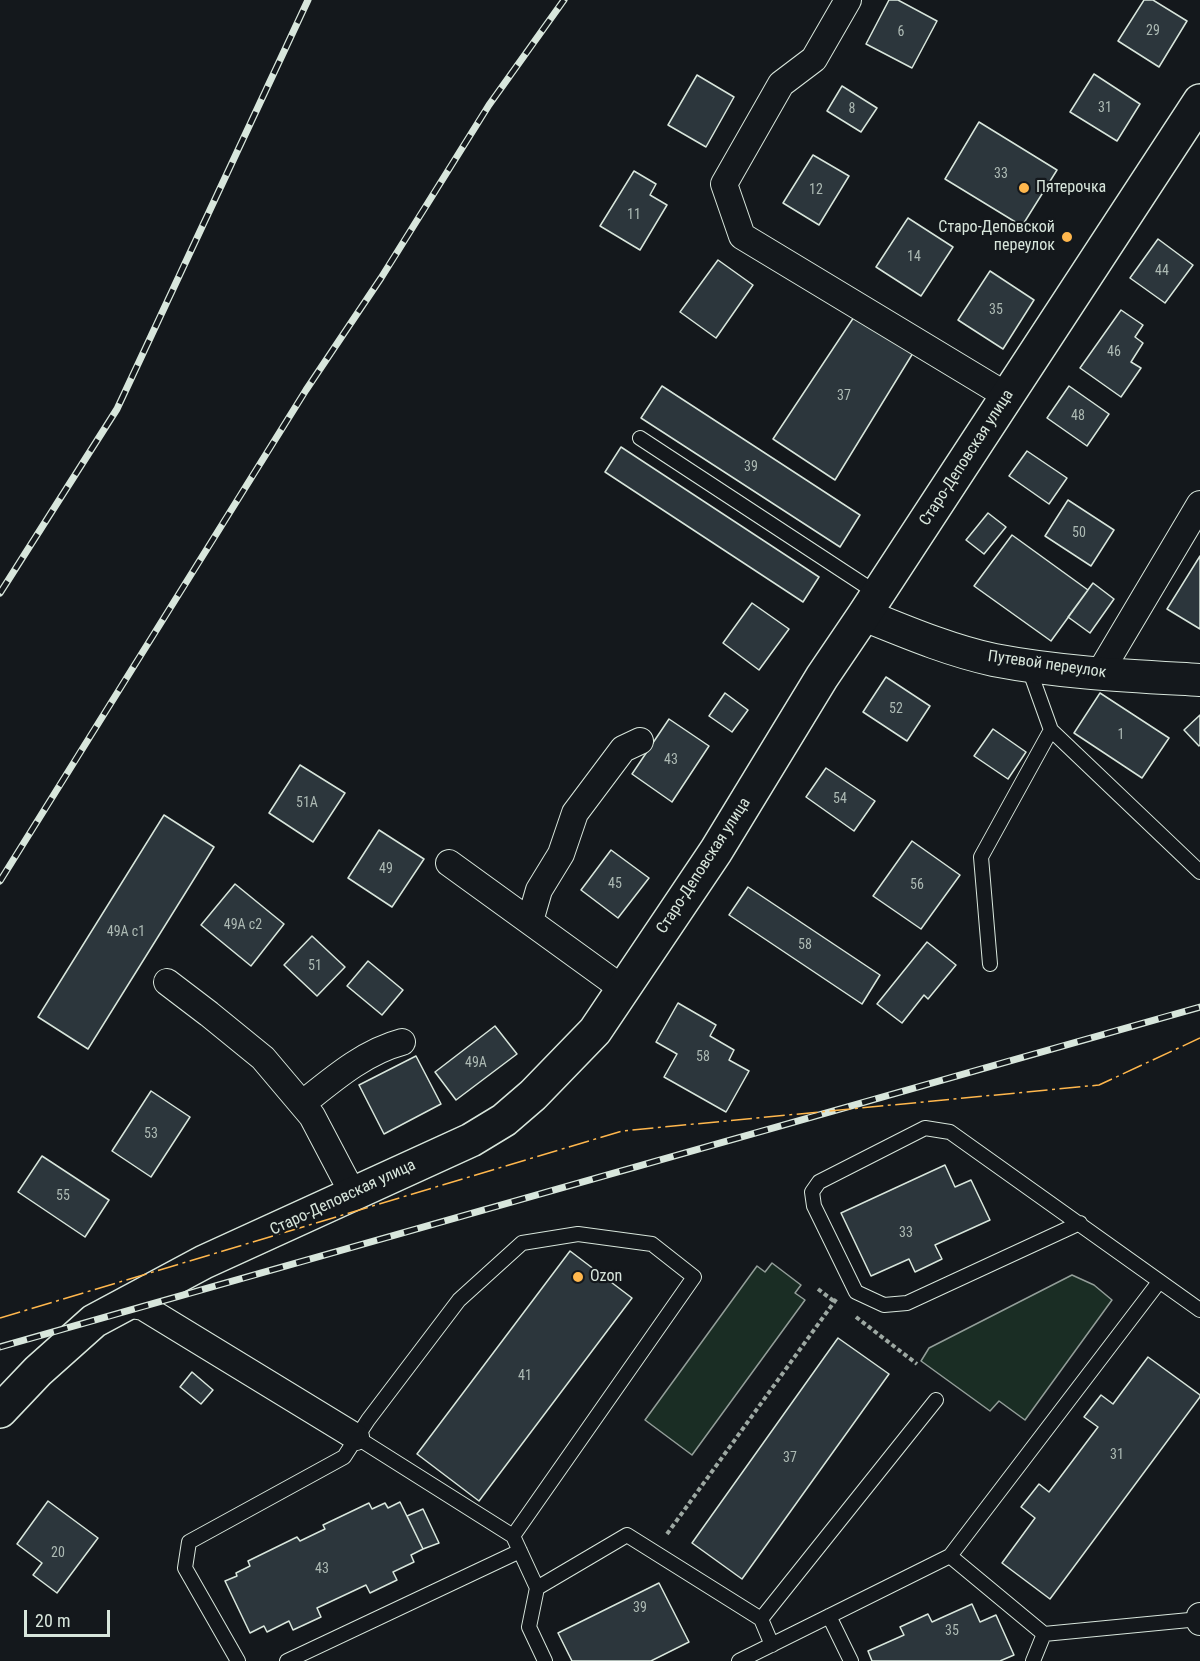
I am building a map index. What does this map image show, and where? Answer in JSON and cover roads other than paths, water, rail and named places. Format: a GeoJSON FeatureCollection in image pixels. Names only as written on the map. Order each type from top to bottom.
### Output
{"type":"FeatureCollection","features":[{"type":"Feature","properties":{"kind":"main road","name":"Старо-Деповская улица"},"geometry":{"type":"LineString","coordinates":[[0,1411],[38,1371],[94,1321],[204,1262],[471,1140],[504,1120],[533,1095],[595,1031],[716,851],[822,677],[1200,101]]}},
{"type":"Feature","properties":{"kind":"street"},"geometry":{"type":"LineString","coordinates":[[848,0],[814,59],[781,84],[724,184],[742,236],[1007,396]]}},
{"type":"Feature","properties":{"kind":"street"},"geometry":{"type":"LineString","coordinates":[[1099,674],[1200,504]]}},
{"type":"Feature","properties":{"kind":"street","name":"Путевой переулок"},"geometry":{"type":"LineString","coordinates":[[871,604],[917,636],[993,660],[1099,674],[1200,680]]}},
{"type":"Feature","properties":{"kind":"street"},"geometry":{"type":"LineString","coordinates":[[530,921],[539,890],[561,854],[575,813],[623,749],[640,741]]}},
{"type":"Feature","properties":{"kind":"street"},"geometry":{"type":"LineString","coordinates":[[449,862],[623,989]]}},
{"type":"Feature","properties":{"kind":"street"},"geometry":{"type":"LineString","coordinates":[[166,982],[263,1058],[312,1116],[353,1194]]}},
{"type":"Feature","properties":{"kind":"street"},"geometry":{"type":"LineString","coordinates":[[302,1104],[332,1080],[382,1047],[402,1042]]}},
{"type":"Feature","properties":{"kind":"street"},"geometry":{"type":"LineString","coordinates":[[124,1304],[143,1307],[356,1437]]}},
{"type":"Feature","properties":{"kind":"lane"},"geometry":{"type":"LineString","coordinates":[[640,438],[871,604]]}},
{"type":"Feature","properties":{"kind":"lane"},"geometry":{"type":"LineString","coordinates":[[1028,664],[1051,730],[1200,872]]}},
{"type":"Feature","properties":{"kind":"lane"},"geometry":{"type":"LineString","coordinates":[[990,964],[981,857],[1051,730]]}},
{"type":"Feature","properties":{"kind":"lane"},"geometry":{"type":"LineString","coordinates":[[1080,1223],[907,1304],[884,1305],[856,1292],[814,1206],[812,1192],[819,1182],[925,1128],[950,1132],[1080,1223],[1200,1310]]}},
{"type":"Feature","properties":{"kind":"lane"},"geometry":{"type":"LineString","coordinates":[[238,1661],[185,1568],[189,1542],[344,1457],[356,1437],[459,1300],[522,1243],[578,1234],[652,1244],[694,1277],[513,1536]]}},
{"type":"Feature","properties":{"kind":"lane"},"geometry":{"type":"LineString","coordinates":[[739,1661],[950,1556],[1159,1282]]}},
{"type":"Feature","properties":{"kind":"lane"},"geometry":{"type":"LineString","coordinates":[[761,1619],[936,1400]]}},
{"type":"Feature","properties":{"kind":"lane"},"geometry":{"type":"LineString","coordinates":[[356,1437],[513,1536],[537,1588],[529,1627],[545,1661]]}},
{"type":"Feature","properties":{"kind":"lane"},"geometry":{"type":"LineString","coordinates":[[537,1588],[627,1535],[761,1619],[772,1645]]}},
{"type":"Feature","properties":{"kind":"lane"},"geometry":{"type":"LineString","coordinates":[[287,1661],[520,1551]]}},
{"type":"Feature","properties":{"kind":"lane"},"geometry":{"type":"LineString","coordinates":[[950,1556],[1044,1634],[1200,1619]]}},
{"type":"Feature","properties":{"kind":"lane"},"geometry":{"type":"LineString","coordinates":[[829,1616],[850,1661]]}},
{"type":"Feature","properties":{"kind":"lane"},"geometry":{"type":"LineString","coordinates":[[1033,1661],[1044,1634]]}},
{"type":"Feature","properties":{"kind":"railway"},"geometry":{"type":"LineString","coordinates":[[0,593],[117,409],[308,0]]}},
{"type":"Feature","properties":{"kind":"railway"},"geometry":{"type":"LineString","coordinates":[[0,881],[306,390],[381,278],[489,105],[564,0]]}},
{"type":"Feature","properties":{"kind":"railway"},"geometry":{"type":"LineString","coordinates":[[0,1347],[1200,1007]]}},
{"type":"Feature","properties":{"kind":"place","name":"Пятерочка"},"geometry":{"type":"Point","coordinates":[1024,188]}},
{"type":"Feature","properties":{"kind":"place","name":"Старо-Деповской переулок"},"geometry":{"type":"Point","coordinates":[1067,237]}},
{"type":"Feature","properties":{"kind":"place","name":"Ozon"},"geometry":{"type":"Point","coordinates":[578,1277]}}]}
